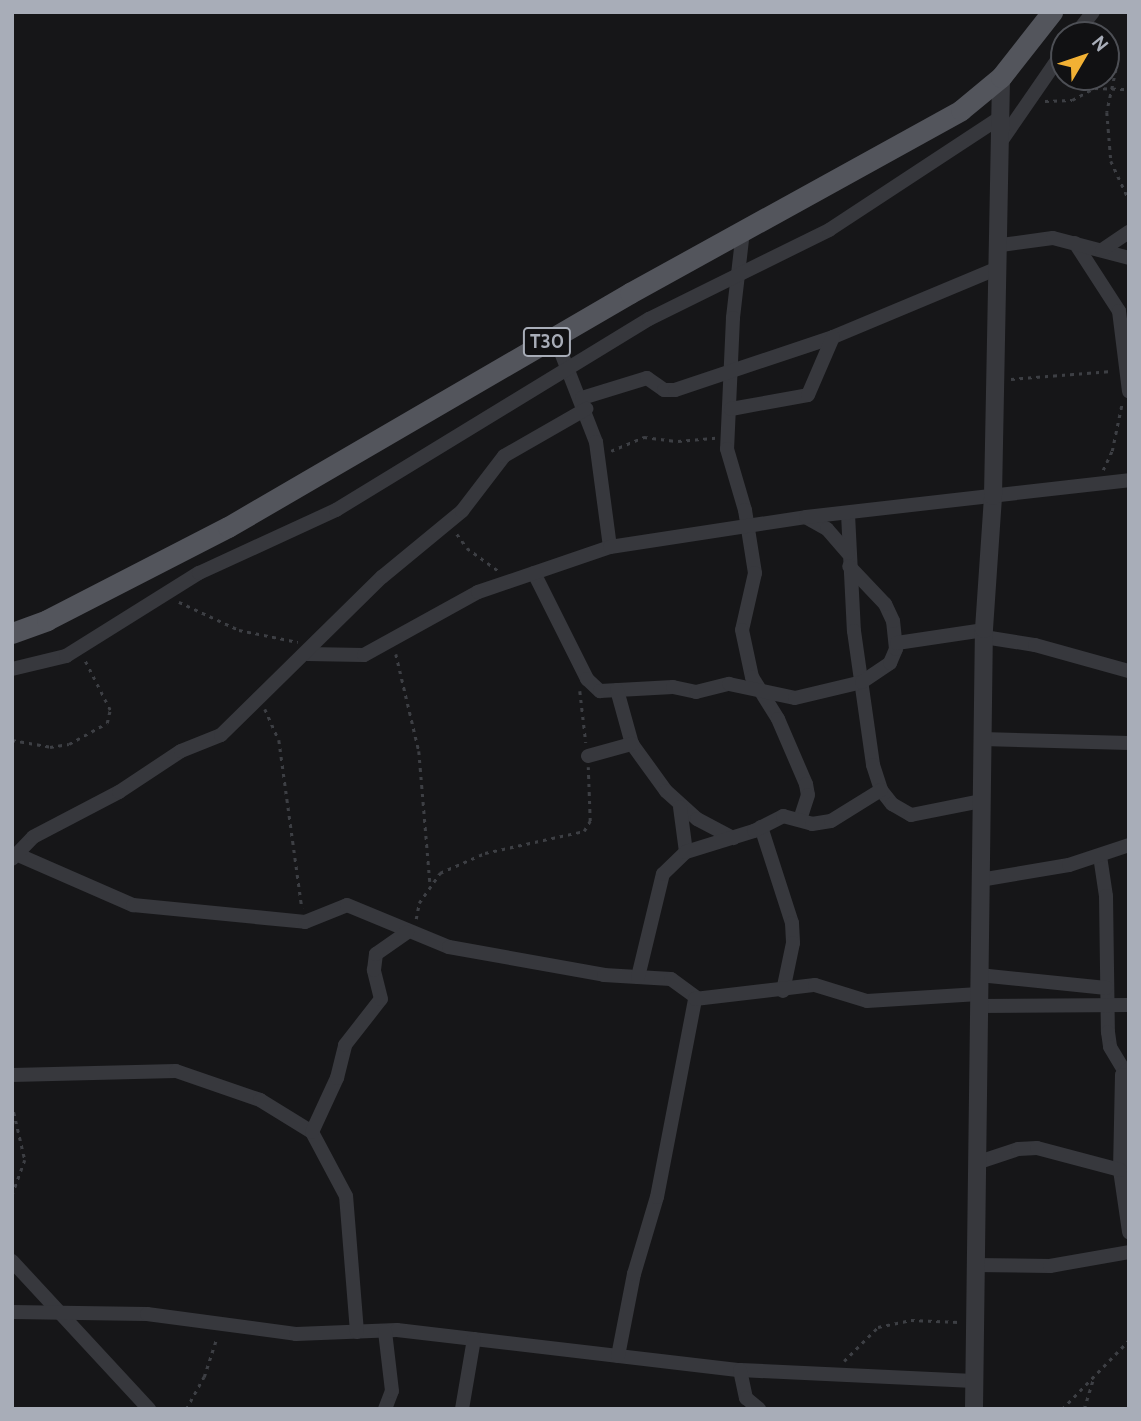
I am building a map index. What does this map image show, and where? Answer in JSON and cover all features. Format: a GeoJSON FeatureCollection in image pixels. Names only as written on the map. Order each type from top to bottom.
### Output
{"type":"FeatureCollection","features":[{"type":"Feature","properties":{"kind":"main road","name":"T30"},"geometry":{"type":"LineString","coordinates":[[12,633],[102,593],[228,527],[555,337],[961,110],[1002,77],[1052,12]]}},
{"type":"Feature","properties":{"kind":"street"},"geometry":{"type":"LineString","coordinates":[[1002,140],[1050,72]]}},
{"type":"Feature","properties":{"kind":"street"},"geometry":{"type":"LineString","coordinates":[[974,1409],[984,634],[993,496],[993,380],[1001,245],[1002,77]]}},
{"type":"Feature","properties":{"kind":"street"},"geometry":{"type":"LineString","coordinates":[[12,670],[79,649],[199,573],[336,510],[649,319],[829,230],[1001,117]]}},
{"type":"Feature","properties":{"kind":"street"},"geometry":{"type":"LineString","coordinates":[[743,231],[737,276],[734,368],[728,437],[728,459],[748,528],[755,585],[742,631],[758,690],[772,708],[806,784],[808,795],[800,819]]}},
{"type":"Feature","properties":{"kind":"street"},"geometry":{"type":"LineString","coordinates":[[1102,250],[1129,232]]}},
{"type":"Feature","properties":{"kind":"street"},"geometry":{"type":"LineString","coordinates":[[1001,245],[1042,238],[1075,243],[1129,258]]}},
{"type":"Feature","properties":{"kind":"street"},"geometry":{"type":"LineString","coordinates":[[1075,243],[1119,311],[1128,388]]}},
{"type":"Feature","properties":{"kind":"street"},"geometry":{"type":"LineString","coordinates":[[998,268],[833,338],[734,368],[675,390],[664,390],[647,378],[584,404],[504,456],[451,521],[382,577],[261,700],[221,735],[181,751],[119,792],[33,837],[14,857],[133,905],[305,922],[347,905],[449,947],[678,981],[697,998],[826,986],[867,1001],[979,1000],[1129,1005]]}},
{"type":"Feature","properties":{"kind":"street"},"geometry":{"type":"LineString","coordinates":[[555,337],[584,404],[598,457],[610,547]]}},
{"type":"Feature","properties":{"kind":"street"},"geometry":{"type":"LineString","coordinates":[[731,409],[808,395],[833,338]]}},
{"type":"Feature","properties":{"kind":"street"},"geometry":{"type":"LineString","coordinates":[[309,651],[364,655],[393,640],[428,616],[511,579],[610,547],[806,517],[1129,480]]}},
{"type":"Feature","properties":{"kind":"street"},"geometry":{"type":"LineString","coordinates":[[848,514],[848,560],[862,682],[873,765],[881,790],[892,804],[911,815],[981,802]]}},
{"type":"Feature","properties":{"kind":"street"},"geometry":{"type":"LineString","coordinates":[[534,573],[587,679],[600,691],[673,687],[696,692],[729,684],[796,698],[862,682],[890,663],[897,643],[885,604],[848,560],[827,529],[806,517]]}},
{"type":"Feature","properties":{"kind":"street"},"geometry":{"type":"LineString","coordinates":[[897,643],[984,634],[1129,671]]}},
{"type":"Feature","properties":{"kind":"street"},"geometry":{"type":"LineString","coordinates":[[617,690],[632,744],[680,807],[733,838]]}},
{"type":"Feature","properties":{"kind":"street"},"geometry":{"type":"LineString","coordinates":[[982,739],[1129,743]]}},
{"type":"Feature","properties":{"kind":"street"},"geometry":{"type":"LineString","coordinates":[[588,756],[632,744]]}},
{"type":"Feature","properties":{"kind":"street"},"geometry":{"type":"LineString","coordinates":[[638,976],[663,874],[687,852],[733,838],[783,816],[812,824],[831,821],[881,790]]}},
{"type":"Feature","properties":{"kind":"street"},"geometry":{"type":"LineString","coordinates":[[680,807],[687,852]]}},
{"type":"Feature","properties":{"kind":"street"},"geometry":{"type":"LineString","coordinates":[[761,827],[792,923],[793,943],[783,990]]}},
{"type":"Feature","properties":{"kind":"street"},"geometry":{"type":"LineString","coordinates":[[980,880],[1100,856],[1129,845]]}},
{"type":"Feature","properties":{"kind":"street"},"geometry":{"type":"LineString","coordinates":[[1100,856],[1106,896],[1105,988],[1110,1047],[1127,1069],[1120,1170],[1129,1232]]}},
{"type":"Feature","properties":{"kind":"street"},"geometry":{"type":"LineString","coordinates":[[312,1132],[337,1078],[345,1045],[381,999],[374,970],[376,954],[411,933]]}},
{"type":"Feature","properties":{"kind":"street"},"geometry":{"type":"LineString","coordinates":[[979,975],[1105,988]]}},
{"type":"Feature","properties":{"kind":"street"},"geometry":{"type":"LineString","coordinates":[[618,1356],[634,1274],[657,1197],[690,1009],[697,998]]}},
{"type":"Feature","properties":{"kind":"street"},"geometry":{"type":"LineString","coordinates":[[12,1075],[176,1071],[260,1100],[312,1132],[346,1196],[357,1332]]}},
{"type":"Feature","properties":{"kind":"street"},"geometry":{"type":"LineString","coordinates":[[976,1163],[1026,1148],[1120,1170]]}},
{"type":"Feature","properties":{"kind":"street"},"geometry":{"type":"LineString","coordinates":[[975,1265],[1050,1266],[1129,1252]]}},
{"type":"Feature","properties":{"kind":"street"},"geometry":{"type":"LineString","coordinates":[[12,1261],[149,1409]]}},
{"type":"Feature","properties":{"kind":"street"},"geometry":{"type":"LineString","coordinates":[[12,1312],[147,1314],[296,1334],[385,1331],[740,1370],[831,1377],[974,1381]]}},
{"type":"Feature","properties":{"kind":"street"},"geometry":{"type":"LineString","coordinates":[[385,1331],[393,1391],[385,1409]]}},
{"type":"Feature","properties":{"kind":"street"},"geometry":{"type":"LineString","coordinates":[[462,1409],[474,1339]]}},
{"type":"Feature","properties":{"kind":"street"},"geometry":{"type":"LineString","coordinates":[[740,1370],[746,1398],[759,1409]]}},
{"type":"Feature","properties":{"kind":"path"},"geometry":{"type":"LineString","coordinates":[[1032,100],[1062,102],[1086,91]]}},
{"type":"Feature","properties":{"kind":"path"},"geometry":{"type":"LineString","coordinates":[[1111,91],[1107,112],[1111,161],[1129,200]]}},
{"type":"Feature","properties":{"kind":"path"},"geometry":{"type":"LineString","coordinates":[[993,380],[1124,369]]}},
{"type":"Feature","properties":{"kind":"path"},"geometry":{"type":"LineString","coordinates":[[1091,485],[1112,451],[1128,388]]}},
{"type":"Feature","properties":{"kind":"path"},"geometry":{"type":"LineString","coordinates":[[598,457],[644,437],[678,441],[728,437]]}},
{"type":"Feature","properties":{"kind":"path"},"geometry":{"type":"LineString","coordinates":[[451,521],[467,548],[511,579]]}},
{"type":"Feature","properties":{"kind":"path"},"geometry":{"type":"LineString","coordinates":[[167,595],[239,630],[287,639],[309,651]]}},
{"type":"Feature","properties":{"kind":"path"},"geometry":{"type":"LineString","coordinates":[[393,640],[419,751],[430,885]]}},
{"type":"Feature","properties":{"kind":"path"},"geometry":{"type":"LineString","coordinates":[[12,740],[50,747],[69,744],[107,723],[110,710],[79,649]]}},
{"type":"Feature","properties":{"kind":"path"},"geometry":{"type":"LineString","coordinates":[[411,933],[416,911],[440,873],[485,853],[584,831],[590,821],[588,756],[579,695],[587,679]]}},
{"type":"Feature","properties":{"kind":"path"},"geometry":{"type":"LineString","coordinates":[[261,700],[279,740],[295,876],[305,922]]}},
{"type":"Feature","properties":{"kind":"path"},"geometry":{"type":"LineString","coordinates":[[12,1104],[24,1160],[12,1196]]}},
{"type":"Feature","properties":{"kind":"path"},"geometry":{"type":"LineString","coordinates":[[831,1377],[878,1327],[911,1320],[974,1322]]}},
{"type":"Feature","properties":{"kind":"path"},"geometry":{"type":"LineString","coordinates":[[186,1409],[204,1377],[221,1324]]}},
{"type":"Feature","properties":{"kind":"path"},"geometry":{"type":"LineString","coordinates":[[1062,1409],[1129,1340]]}},
{"type":"Feature","properties":{"kind":"path"},"geometry":{"type":"LineString","coordinates":[[1084,1409],[1094,1377]]}}]}
